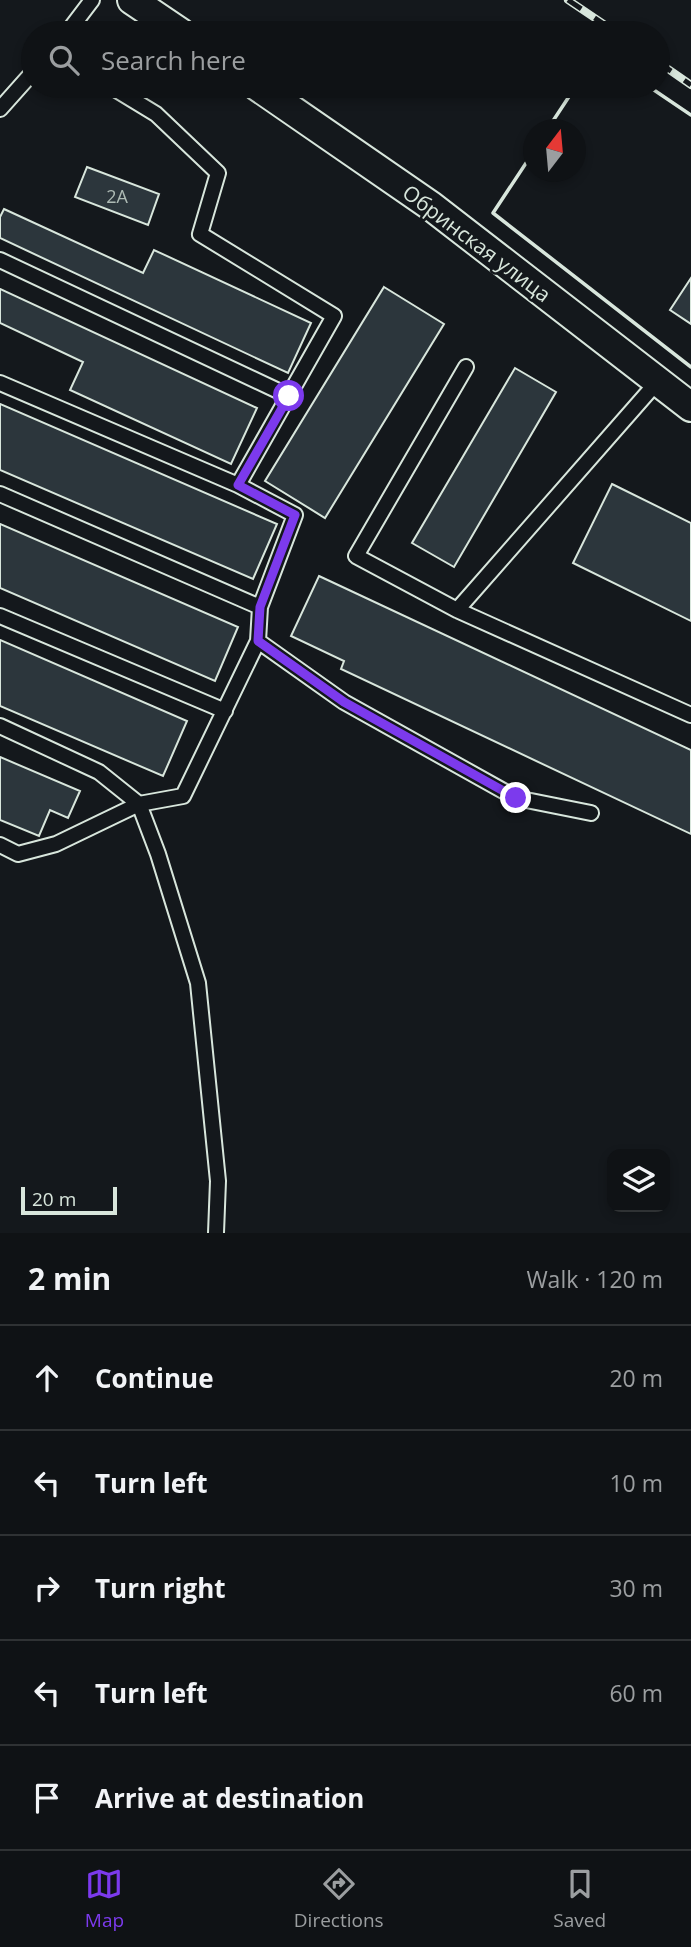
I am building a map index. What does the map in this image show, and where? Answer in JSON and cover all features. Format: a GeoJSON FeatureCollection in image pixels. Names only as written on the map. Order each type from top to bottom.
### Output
{"type":"FeatureCollection","features":[{"type":"Feature","properties":{"kind":"street"},"geometry":{"type":"LineString","coordinates":[[132,0],[163,21]]}},
{"type":"Feature","properties":{"kind":"street","name":"Обринская улица"},"geometry":{"type":"LineString","coordinates":[[274,98],[431,206],[691,407]]}},
{"type":"Feature","properties":{"kind":"lane"},"geometry":{"type":"LineString","coordinates":[[76,21],[92,0]]}},
{"type":"Feature","properties":{"kind":"lane"},"geometry":{"type":"LineString","coordinates":[[0,109],[21,85]]}},
{"type":"Feature","properties":{"kind":"lane"},"geometry":{"type":"LineString","coordinates":[[130,98],[156,114],[218,173],[200,234],[334,316],[238,485]]}},
{"type":"Feature","properties":{"kind":"lane"},"geometry":{"type":"LineString","coordinates":[[0,260],[289,396]]}},
{"type":"Feature","properties":{"kind":"lane"},"geometry":{"type":"LineString","coordinates":[[466,367],[356,556],[457,610],[691,715]]}},
{"type":"Feature","properties":{"kind":"lane"},"geometry":{"type":"LineString","coordinates":[[457,610],[657,382]]}},
{"type":"Feature","properties":{"kind":"lane"},"geometry":{"type":"LineString","coordinates":[[0,383],[238,485],[295,515],[260,607],[258,641],[183,796],[139,804],[56,844],[18,854],[0,845]]}},
{"type":"Feature","properties":{"kind":"lane"},"geometry":{"type":"LineString","coordinates":[[0,494],[260,607]]}},
{"type":"Feature","properties":{"kind":"lane"},"geometry":{"type":"LineString","coordinates":[[0,616],[225,710]]}},
{"type":"Feature","properties":{"kind":"lane"},"geometry":{"type":"LineString","coordinates":[[258,641],[344,702],[516,798],[592,813]]}},
{"type":"Feature","properties":{"kind":"lane"},"geometry":{"type":"LineString","coordinates":[[0,726],[99,772],[139,804],[158,854],[198,983],[218,1181],[216,1233]]}},
{"type":"Feature","properties":{"kind":"building"},"geometry":{"type":"Polygon","coordinates":[[[87,167],[159,194],[148,225],[75,197],[87,167]]]}},
{"type":"Feature","properties":{"kind":"building"},"geometry":{"type":"Polygon","coordinates":[[[4,209],[143,273],[154,250],[311,323],[288,373],[0,238],[0,217],[4,209]]]}},
{"type":"Feature","properties":{"kind":"building"},"geometry":{"type":"Polygon","coordinates":[[[691,278],[691,324],[670,310],[691,278]]]}},
{"type":"Feature","properties":{"kind":"building"},"geometry":{"type":"Polygon","coordinates":[[[384,287],[444,324],[325,518],[265,481],[384,287]]]}},
{"type":"Feature","properties":{"kind":"building"},"geometry":{"type":"Polygon","coordinates":[[[0,289],[257,408],[231,464],[70,390],[83,362],[0,323],[0,289]]]}},
{"type":"Feature","properties":{"kind":"building"},"geometry":{"type":"Polygon","coordinates":[[[515,368],[556,392],[454,567],[412,543],[515,368]]]}},
{"type":"Feature","properties":{"kind":"building"},"geometry":{"type":"Polygon","coordinates":[[[0,404],[277,524],[253,579],[0,470],[0,404]]]}},
{"type":"Feature","properties":{"kind":"building"},"geometry":{"type":"Polygon","coordinates":[[[612,484],[691,523],[691,621],[573,563],[612,484]]]}},
{"type":"Feature","properties":{"kind":"building"},"geometry":{"type":"Polygon","coordinates":[[[0,524],[238,627],[215,681],[0,588],[0,524]]]}},
{"type":"Feature","properties":{"kind":"building"},"geometry":{"type":"Polygon","coordinates":[[[319,576],[691,750],[691,834],[341,669],[344,661],[291,636],[319,576]]]}},
{"type":"Feature","properties":{"kind":"building"},"geometry":{"type":"Polygon","coordinates":[[[0,640],[187,721],[163,776],[0,706],[0,640]]]}},
{"type":"Feature","properties":{"kind":"building"},"geometry":{"type":"Polygon","coordinates":[[[0,757],[80,791],[68,818],[50,810],[39,836],[0,820],[0,757]]]}},
{"type":"Feature","properties":{"kind":"railway"},"geometry":{"type":"LineString","coordinates":[[568,0],[599,21]]}},
{"type":"Feature","properties":{"kind":"railway"},"geometry":{"type":"LineString","coordinates":[[670,70],[691,85]]}},
{"type":"Feature","properties":{"kind":"wall"},"geometry":{"type":"LineString","coordinates":[[554,119],[568,98]]}},
{"type":"Feature","properties":{"kind":"wall"},"geometry":{"type":"LineString","coordinates":[[666,98],[691,115]]}},
{"type":"Feature","properties":{"kind":"wall"},"geometry":{"type":"LineString","coordinates":[[523,168],[493,213],[691,367]]}},
{"type":"Feature","properties":{"kind":"route"},"geometry":{"type":"LineString","coordinates":[[289,396],[238,485],[295,515],[260,607],[258,641],[344,702],[516,798]]}}]}
